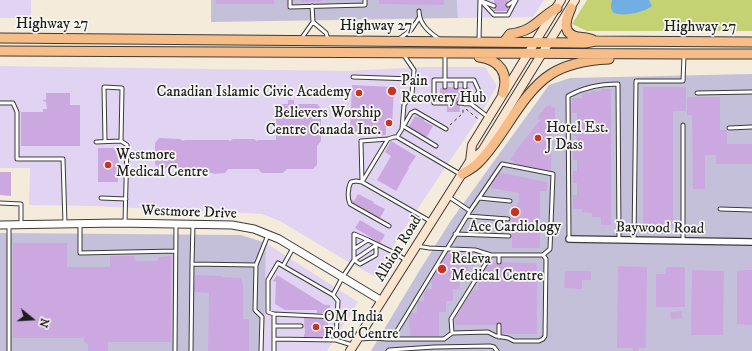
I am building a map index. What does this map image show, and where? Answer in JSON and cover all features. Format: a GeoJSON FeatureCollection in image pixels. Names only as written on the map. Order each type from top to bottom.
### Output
{"type":"FeatureCollection","features":[{"type":"Feature","properties":{"kind":"main road"},"geometry":{"type":"LineString","coordinates":[[504,42],[510,34],[520,33],[531,28],[559,4]]}},
{"type":"Feature","properties":{"kind":"main road","name":"Albion Road"},"geometry":{"type":"LineString","coordinates":[[470,161],[472,145],[559,4]]}},
{"type":"Feature","properties":{"kind":"main road"},"geometry":{"type":"LineString","coordinates":[[573,4],[566,21],[567,31],[574,36],[596,41]]}},
{"type":"Feature","properties":{"kind":"main road","name":"Albion Road"},"geometry":{"type":"LineString","coordinates":[[354,345],[470,161],[482,151],[573,4]]}},
{"type":"Feature","properties":{"kind":"main road","name":"Highway 27"},"geometry":{"type":"LineString","coordinates":[[0,38],[535,43],[585,43],[596,41],[752,42]]}},
{"type":"Feature","properties":{"kind":"main road","name":"Highway 27"},"geometry":{"type":"LineString","coordinates":[[0,51],[752,54]]}},
{"type":"Feature","properties":{"kind":"main road"},"geometry":{"type":"LineString","coordinates":[[471,53],[492,60],[501,67],[505,79],[503,94]]}},
{"type":"Feature","properties":{"kind":"main road"},"geometry":{"type":"LineString","coordinates":[[462,174],[479,163],[527,97],[551,74],[571,65],[587,61],[637,58],[646,54]]}},
{"type":"Feature","properties":{"kind":"street","name":"Westmore Drive"},"geometry":{"type":"LineString","coordinates":[[0,225],[193,224],[232,225],[254,229],[279,239],[382,301]]}},
{"type":"Feature","properties":{"kind":"street","name":"Baywood Road"},"geometry":{"type":"LineString","coordinates":[[569,239],[752,242]]}},
{"type":"Feature","properties":{"kind":"lane"},"geometry":{"type":"LineString","coordinates":[[290,0],[290,7],[365,5],[365,0]]}},
{"type":"Feature","properties":{"kind":"lane"},"geometry":{"type":"LineString","coordinates":[[481,0],[486,0]]}},
{"type":"Feature","properties":{"kind":"lane"},"geometry":{"type":"LineString","coordinates":[[481,0],[494,15],[508,15],[516,0]]}},
{"type":"Feature","properties":{"kind":"lane"},"geometry":{"type":"LineString","coordinates":[[481,0],[494,6]]}},
{"type":"Feature","properties":{"kind":"lane"},"geometry":{"type":"LineString","coordinates":[[479,42],[481,0]]}},
{"type":"Feature","properties":{"kind":"lane"},"geometry":{"type":"LineString","coordinates":[[508,6],[516,0]]}},
{"type":"Feature","properties":{"kind":"lane"},"geometry":{"type":"LineString","coordinates":[[300,41],[313,22],[312,6]]}},
{"type":"Feature","properties":{"kind":"lane"},"geometry":{"type":"LineString","coordinates":[[396,41],[411,30],[419,18],[419,11]]}},
{"type":"Feature","properties":{"kind":"lane"},"geometry":{"type":"LineString","coordinates":[[419,18],[427,29],[442,42]]}},
{"type":"Feature","properties":{"kind":"lane"},"geometry":{"type":"LineString","coordinates":[[313,22],[326,33],[328,41]]}},
{"type":"Feature","properties":{"kind":"lane"},"geometry":{"type":"LineString","coordinates":[[402,53],[414,70],[412,94],[404,105],[403,128]]}},
{"type":"Feature","properties":{"kind":"lane"},"geometry":{"type":"LineString","coordinates":[[445,53],[445,87]]}},
{"type":"Feature","properties":{"kind":"lane"},"geometry":{"type":"LineString","coordinates":[[634,240],[636,81],[684,81],[684,54]]}},
{"type":"Feature","properties":{"kind":"lane"},"geometry":{"type":"LineString","coordinates":[[353,77],[413,79]]}},
{"type":"Feature","properties":{"kind":"lane"},"geometry":{"type":"LineString","coordinates":[[451,103],[434,103],[434,80],[474,80],[479,91],[471,104]]}},
{"type":"Feature","properties":{"kind":"lane"},"geometry":{"type":"LineString","coordinates":[[456,80],[456,87]]}},
{"type":"Feature","properties":{"kind":"lane"},"geometry":{"type":"LineString","coordinates":[[465,80],[465,87]]}},
{"type":"Feature","properties":{"kind":"lane"},"geometry":{"type":"LineString","coordinates":[[569,239],[568,96],[587,87],[602,84],[618,84],[619,240]]}},
{"type":"Feature","properties":{"kind":"lane"},"geometry":{"type":"LineString","coordinates":[[105,141],[104,87],[122,88],[121,141]]}},
{"type":"Feature","properties":{"kind":"lane"},"geometry":{"type":"LineString","coordinates":[[698,93],[752,92]]}},
{"type":"Feature","properties":{"kind":"lane"},"geometry":{"type":"LineString","coordinates":[[445,96],[445,103]]}},
{"type":"Feature","properties":{"kind":"lane"},"geometry":{"type":"LineString","coordinates":[[465,96],[465,104]]}},
{"type":"Feature","properties":{"kind":"lane"},"geometry":{"type":"LineString","coordinates":[[0,103],[13,103],[17,112],[17,159],[63,159],[65,224]]}},
{"type":"Feature","properties":{"kind":"lane"},"geometry":{"type":"LineString","coordinates":[[459,103],[471,104],[489,117]]}},
{"type":"Feature","properties":{"kind":"lane"},"geometry":{"type":"LineString","coordinates":[[397,137],[411,114],[415,111],[446,129]]}},
{"type":"Feature","properties":{"kind":"lane"},"geometry":{"type":"LineString","coordinates":[[683,125],[683,241]]}},
{"type":"Feature","properties":{"kind":"lane"},"geometry":{"type":"LineString","coordinates":[[729,128],[752,127]]}},
{"type":"Feature","properties":{"kind":"lane"},"geometry":{"type":"LineString","coordinates":[[403,128],[436,146]]}},
{"type":"Feature","properties":{"kind":"lane"},"geometry":{"type":"LineString","coordinates":[[362,182],[361,141],[388,139],[394,137],[397,137],[462,174]]}},
{"type":"Feature","properties":{"kind":"lane"},"geometry":{"type":"LineString","coordinates":[[362,182],[388,139]]}},
{"type":"Feature","properties":{"kind":"lane"},"geometry":{"type":"LineString","coordinates":[[96,142],[121,141],[127,145],[125,224]]}},
{"type":"Feature","properties":{"kind":"lane"},"geometry":{"type":"LineString","coordinates":[[392,339],[446,248],[502,164],[553,174],[550,249],[543,255],[491,255],[476,250],[446,248],[429,248],[417,246]]}},
{"type":"Feature","properties":{"kind":"lane"},"geometry":{"type":"LineString","coordinates":[[389,226],[349,202],[350,182],[362,182],[432,222]]}},
{"type":"Feature","properties":{"kind":"lane"},"geometry":{"type":"LineString","coordinates":[[448,196],[470,210]]}},
{"type":"Feature","properties":{"kind":"lane"},"geometry":{"type":"LineString","coordinates":[[101,198],[126,199]]}},
{"type":"Feature","properties":{"kind":"lane"},"geometry":{"type":"LineString","coordinates":[[479,198],[510,201]]}},
{"type":"Feature","properties":{"kind":"lane"},"geometry":{"type":"LineString","coordinates":[[0,203],[21,204],[21,225]]}},
{"type":"Feature","properties":{"kind":"lane"},"geometry":{"type":"LineString","coordinates":[[720,209],[752,210]]}},
{"type":"Feature","properties":{"kind":"lane"},"geometry":{"type":"LineString","coordinates":[[467,216],[508,219]]}},
{"type":"Feature","properties":{"kind":"lane"},"geometry":{"type":"LineString","coordinates":[[80,224],[80,253],[176,251]]}},
{"type":"Feature","properties":{"kind":"lane"},"geometry":{"type":"LineString","coordinates":[[175,351],[176,224]]}},
{"type":"Feature","properties":{"kind":"lane"},"geometry":{"type":"LineString","coordinates":[[191,351],[193,224]]}},
{"type":"Feature","properties":{"kind":"lane"},"geometry":{"type":"LineString","coordinates":[[9,225],[9,351]]}},
{"type":"Feature","properties":{"kind":"lane"},"geometry":{"type":"LineString","coordinates":[[354,260],[354,234],[368,240],[376,246],[393,252],[407,261]]}},
{"type":"Feature","properties":{"kind":"lane"},"geometry":{"type":"LineString","coordinates":[[456,234],[509,236]]}},
{"type":"Feature","properties":{"kind":"lane"},"geometry":{"type":"LineString","coordinates":[[261,351],[262,317],[255,310],[256,265],[268,235]]}},
{"type":"Feature","properties":{"kind":"lane"},"geometry":{"type":"LineString","coordinates":[[354,250],[368,240]]}},
{"type":"Feature","properties":{"kind":"lane"},"geometry":{"type":"LineString","coordinates":[[333,295],[354,260],[376,246]]}},
{"type":"Feature","properties":{"kind":"lane"},"geometry":{"type":"LineString","coordinates":[[354,260],[360,264],[376,255],[376,246]]}},
{"type":"Feature","properties":{"kind":"lane"},"geometry":{"type":"LineString","coordinates":[[283,266],[293,248]]}},
{"type":"Feature","properties":{"kind":"lane"},"geometry":{"type":"LineString","coordinates":[[452,333],[451,319],[491,255]]}},
{"type":"Feature","properties":{"kind":"lane"},"geometry":{"type":"LineString","coordinates":[[499,255],[499,262]]}},
{"type":"Feature","properties":{"kind":"lane"},"geometry":{"type":"LineString","coordinates":[[274,339],[336,340],[354,345],[375,338],[444,339],[452,333],[488,332],[514,341],[539,341],[545,336],[546,259],[543,255]]}},
{"type":"Feature","properties":{"kind":"lane"},"geometry":{"type":"LineString","coordinates":[[336,340],[338,301],[333,295],[278,263],[268,280],[268,312],[274,314],[337,317]]}},
{"type":"Feature","properties":{"kind":"lane"},"geometry":{"type":"LineString","coordinates":[[192,264],[256,265]]}},
{"type":"Feature","properties":{"kind":"lane"},"geometry":{"type":"LineString","coordinates":[[274,314],[274,351]]}},
{"type":"Feature","properties":{"kind":"lane"},"geometry":{"type":"LineString","coordinates":[[499,325],[499,337]]}},
{"type":"Feature","properties":{"kind":"lane"},"geometry":{"type":"LineString","coordinates":[[274,326],[301,326]]}},
{"type":"Feature","properties":{"kind":"lane"},"geometry":{"type":"LineString","coordinates":[[388,351],[434,347],[490,346],[494,347],[497,351]]}},
{"type":"Feature","properties":{"kind":"path"},"geometry":{"type":"LineString","coordinates":[[446,129],[463,113],[463,106],[479,120]]}},
{"type":"Feature","properties":{"kind":"shaded area"},"geometry":{"type":"Polygon","coordinates":[[[0,0],[31,0],[31,18],[0,18],[0,0]]]}},
{"type":"Feature","properties":{"kind":"shaded area"},"geometry":{"type":"Polygon","coordinates":[[[211,0],[457,0],[458,18],[211,22],[211,0]]]}},
{"type":"Feature","properties":{"kind":"shaded area"},"geometry":{"type":"Polygon","coordinates":[[[457,0],[544,0],[533,17],[458,18],[457,0]]]}},
{"type":"Feature","properties":{"kind":"shaded area"},"geometry":{"type":"Polygon","coordinates":[[[0,66],[347,71],[424,67],[485,67],[497,86],[476,122],[400,235],[376,277],[280,221],[262,214],[93,206],[29,205],[30,168],[0,168],[0,66]]]}},
{"type":"Feature","properties":{"kind":"shaded area"},"geometry":{"type":"Polygon","coordinates":[[[752,74],[752,351],[371,351],[450,222],[549,85],[570,78],[752,74]]]}},
{"type":"Feature","properties":{"kind":"shaded area"},"geometry":{"type":"Polygon","coordinates":[[[0,233],[241,235],[266,243],[264,351],[0,351],[0,233]]]}},
{"type":"Feature","properties":{"kind":"shaded area"},"geometry":{"type":"Polygon","coordinates":[[[266,243],[358,302],[327,351],[264,351],[266,243]]]}},
{"type":"Feature","properties":{"kind":"green space"},"geometry":{"type":"Polygon","coordinates":[[[587,0],[752,0],[752,31],[587,31],[572,24],[587,0]]]}},
{"type":"Feature","properties":{"kind":"water"},"geometry":{"type":"Polygon","coordinates":[[[612,0],[649,0],[652,6],[639,12],[616,14],[612,11],[612,0]]]}},
{"type":"Feature","properties":{"kind":"building"},"geometry":{"type":"Polygon","coordinates":[[[216,0],[274,0],[274,4],[216,4],[216,0]]]}},
{"type":"Feature","properties":{"kind":"building"},"geometry":{"type":"Polygon","coordinates":[[[301,0],[323,0],[323,1],[301,2],[301,0]]]}},
{"type":"Feature","properties":{"kind":"building"},"geometry":{"type":"Polygon","coordinates":[[[379,0],[444,0],[444,5],[379,4],[379,0]]]}},
{"type":"Feature","properties":{"kind":"building"},"geometry":{"type":"Polygon","coordinates":[[[494,0],[508,0],[508,11],[494,11],[494,0]]]}},
{"type":"Feature","properties":{"kind":"building"},"geometry":{"type":"Polygon","coordinates":[[[352,85],[394,87],[392,127],[386,127],[386,135],[377,135],[377,133],[350,132],[352,85]]]}},
{"type":"Feature","properties":{"kind":"building"},"geometry":{"type":"Polygon","coordinates":[[[443,87],[469,87],[469,95],[459,96],[460,112],[447,112],[447,106],[451,106],[451,96],[440,95],[440,89],[443,87]]]}},
{"type":"Feature","properties":{"kind":"building"},"geometry":{"type":"Polygon","coordinates":[[[643,87],[686,87],[686,111],[673,111],[673,226],[643,226],[643,87]]]}},
{"type":"Feature","properties":{"kind":"building"},"geometry":{"type":"Polygon","coordinates":[[[601,89],[611,89],[611,225],[601,225],[601,217],[592,217],[592,213],[582,212],[582,209],[573,209],[573,195],[577,195],[577,183],[573,183],[573,171],[577,171],[577,160],[573,160],[573,148],[577,148],[577,136],[573,136],[573,124],[577,124],[577,113],[572,113],[572,98],[582,98],[582,93],[601,91],[601,89]]]}},
{"type":"Feature","properties":{"kind":"building"},"geometry":{"type":"Polygon","coordinates":[[[46,93],[70,93],[70,105],[80,105],[80,146],[21,146],[21,112],[43,112],[43,109],[47,109],[46,102],[43,101],[46,100],[46,93]]]}},
{"type":"Feature","properties":{"kind":"building"},"geometry":{"type":"Polygon","coordinates":[[[687,97],[720,97],[720,130],[727,130],[727,144],[752,144],[752,164],[716,164],[716,155],[705,155],[705,189],[693,189],[692,115],[687,115],[687,97]]]}},
{"type":"Feature","properties":{"kind":"building"},"geometry":{"type":"Polygon","coordinates":[[[288,100],[294,100],[294,104],[317,104],[321,108],[321,141],[317,146],[317,165],[313,169],[287,169],[283,173],[262,173],[258,169],[228,169],[225,173],[214,174],[189,173],[185,168],[159,168],[155,164],[155,143],[159,138],[180,139],[183,141],[230,141],[233,139],[254,139],[257,141],[276,140],[276,108],[280,104],[288,104],[288,100]]]}},
{"type":"Feature","properties":{"kind":"building","name":"Hotel Est. J Dass"},"geometry":{"type":"Polygon","coordinates":[[[551,105],[551,107],[555,108],[555,124],[552,124],[551,171],[517,164],[510,159],[540,120],[538,119],[539,115],[546,106],[551,105]]]}},
{"type":"Feature","properties":{"kind":"building"},"geometry":{"type":"Polygon","coordinates":[[[415,116],[424,119],[424,121],[433,126],[426,138],[408,128],[415,116]]]}},
{"type":"Feature","properties":{"kind":"building"},"geometry":{"type":"Polygon","coordinates":[[[391,141],[416,156],[396,191],[377,180],[391,156],[385,152],[391,141]]]}},
{"type":"Feature","properties":{"kind":"building","name":"Westmore Medical Centre"},"geometry":{"type":"Polygon","coordinates":[[[98,148],[119,148],[118,182],[98,182],[98,148]]]}},
{"type":"Feature","properties":{"kind":"building"},"geometry":{"type":"Polygon","coordinates":[[[0,172],[11,172],[11,196],[0,195],[0,172]]]}},
{"type":"Feature","properties":{"kind":"building"},"geometry":{"type":"Polygon","coordinates":[[[497,172],[547,182],[547,191],[540,191],[540,248],[512,248],[512,205],[518,205],[519,193],[491,188],[493,179],[496,179],[497,172]]]}},
{"type":"Feature","properties":{"kind":"building"},"geometry":{"type":"Polygon","coordinates":[[[358,194],[385,209],[380,218],[350,202],[351,199],[354,201],[358,194]]]}},
{"type":"Feature","properties":{"kind":"building"},"geometry":{"type":"Polygon","coordinates":[[[360,220],[385,235],[380,243],[355,228],[360,220]]]}},
{"type":"Feature","properties":{"kind":"building"},"geometry":{"type":"Polygon","coordinates":[[[13,243],[67,243],[67,267],[110,267],[110,256],[134,256],[135,260],[137,261],[156,261],[158,260],[158,257],[171,256],[171,342],[108,342],[108,351],[88,351],[88,344],[84,342],[84,338],[13,338],[13,243]]]}},
{"type":"Feature","properties":{"kind":"building"},"geometry":{"type":"Polygon","coordinates":[[[446,254],[475,254],[475,266],[468,266],[468,277],[460,277],[460,289],[453,289],[453,301],[446,301],[446,312],[439,312],[439,336],[410,336],[409,313],[417,313],[417,301],[424,301],[424,289],[432,289],[431,278],[446,254]]]}},
{"type":"Feature","properties":{"kind":"building"},"geometry":{"type":"Polygon","coordinates":[[[490,262],[537,263],[537,334],[502,334],[502,325],[455,325],[455,318],[473,290],[479,290],[478,280],[490,262]]]}},
{"type":"Feature","properties":{"kind":"building"},"geometry":{"type":"Polygon","coordinates":[[[618,266],[647,267],[646,348],[639,348],[638,351],[633,351],[633,348],[617,348],[618,266]]]}},
{"type":"Feature","properties":{"kind":"building"},"geometry":{"type":"Polygon","coordinates":[[[666,267],[685,267],[685,307],[656,307],[656,274],[666,274],[666,267]]]}},
{"type":"Feature","properties":{"kind":"building"},"geometry":{"type":"Polygon","coordinates":[[[692,270],[724,271],[723,335],[691,335],[692,270]]]}},
{"type":"Feature","properties":{"kind":"building"},"geometry":{"type":"Polygon","coordinates":[[[752,270],[752,325],[737,324],[737,271],[752,270]]]}},
{"type":"Feature","properties":{"kind":"building"},"geometry":{"type":"Polygon","coordinates":[[[565,271],[591,271],[591,280],[582,280],[582,289],[564,288],[565,271]]]}},
{"type":"Feature","properties":{"kind":"building"},"geometry":{"type":"Polygon","coordinates":[[[195,275],[242,278],[243,319],[249,319],[249,351],[208,351],[209,293],[194,292],[195,275]]]}},
{"type":"Feature","properties":{"kind":"building"},"geometry":{"type":"Polygon","coordinates":[[[277,275],[325,305],[330,305],[330,313],[317,313],[317,310],[285,310],[275,304],[276,282],[273,281],[277,275]]]}},
{"type":"Feature","properties":{"kind":"building"},"geometry":{"type":"Polygon","coordinates":[[[682,311],[682,318],[671,319],[670,312],[682,311]]]}},
{"type":"Feature","properties":{"kind":"building","name":"OM India Food Centre"},"geometry":{"type":"Polygon","coordinates":[[[304,318],[328,318],[328,338],[304,337],[304,318]]]}},
{"type":"Feature","properties":{"kind":"place","name":"Pain Recovery Hub"},"geometry":{"type":"Point","coordinates":[392,91]}},
{"type":"Feature","properties":{"kind":"place","name":"Canadian Islamic Civic Academy"},"geometry":{"type":"Point","coordinates":[359,93]}},
{"type":"Feature","properties":{"kind":"place","name":"Believers Worship Centre Canada Inc."},"geometry":{"type":"Point","coordinates":[389,123]}},
{"type":"Feature","properties":{"kind":"place","name":"Hotel Est. J Dass"},"geometry":{"type":"Point","coordinates":[538,138]}},
{"type":"Feature","properties":{"kind":"place","name":"Westmore Medical Centre"},"geometry":{"type":"Point","coordinates":[108,165]}},
{"type":"Feature","properties":{"kind":"place","name":"Ace Cardiology"},"geometry":{"type":"Point","coordinates":[515,212]}},
{"type":"Feature","properties":{"kind":"place","name":"Releva Medical Centre"},"geometry":{"type":"Point","coordinates":[442,269]}},
{"type":"Feature","properties":{"kind":"place","name":"OM India Food Centre"},"geometry":{"type":"Point","coordinates":[316,327]}}]}
